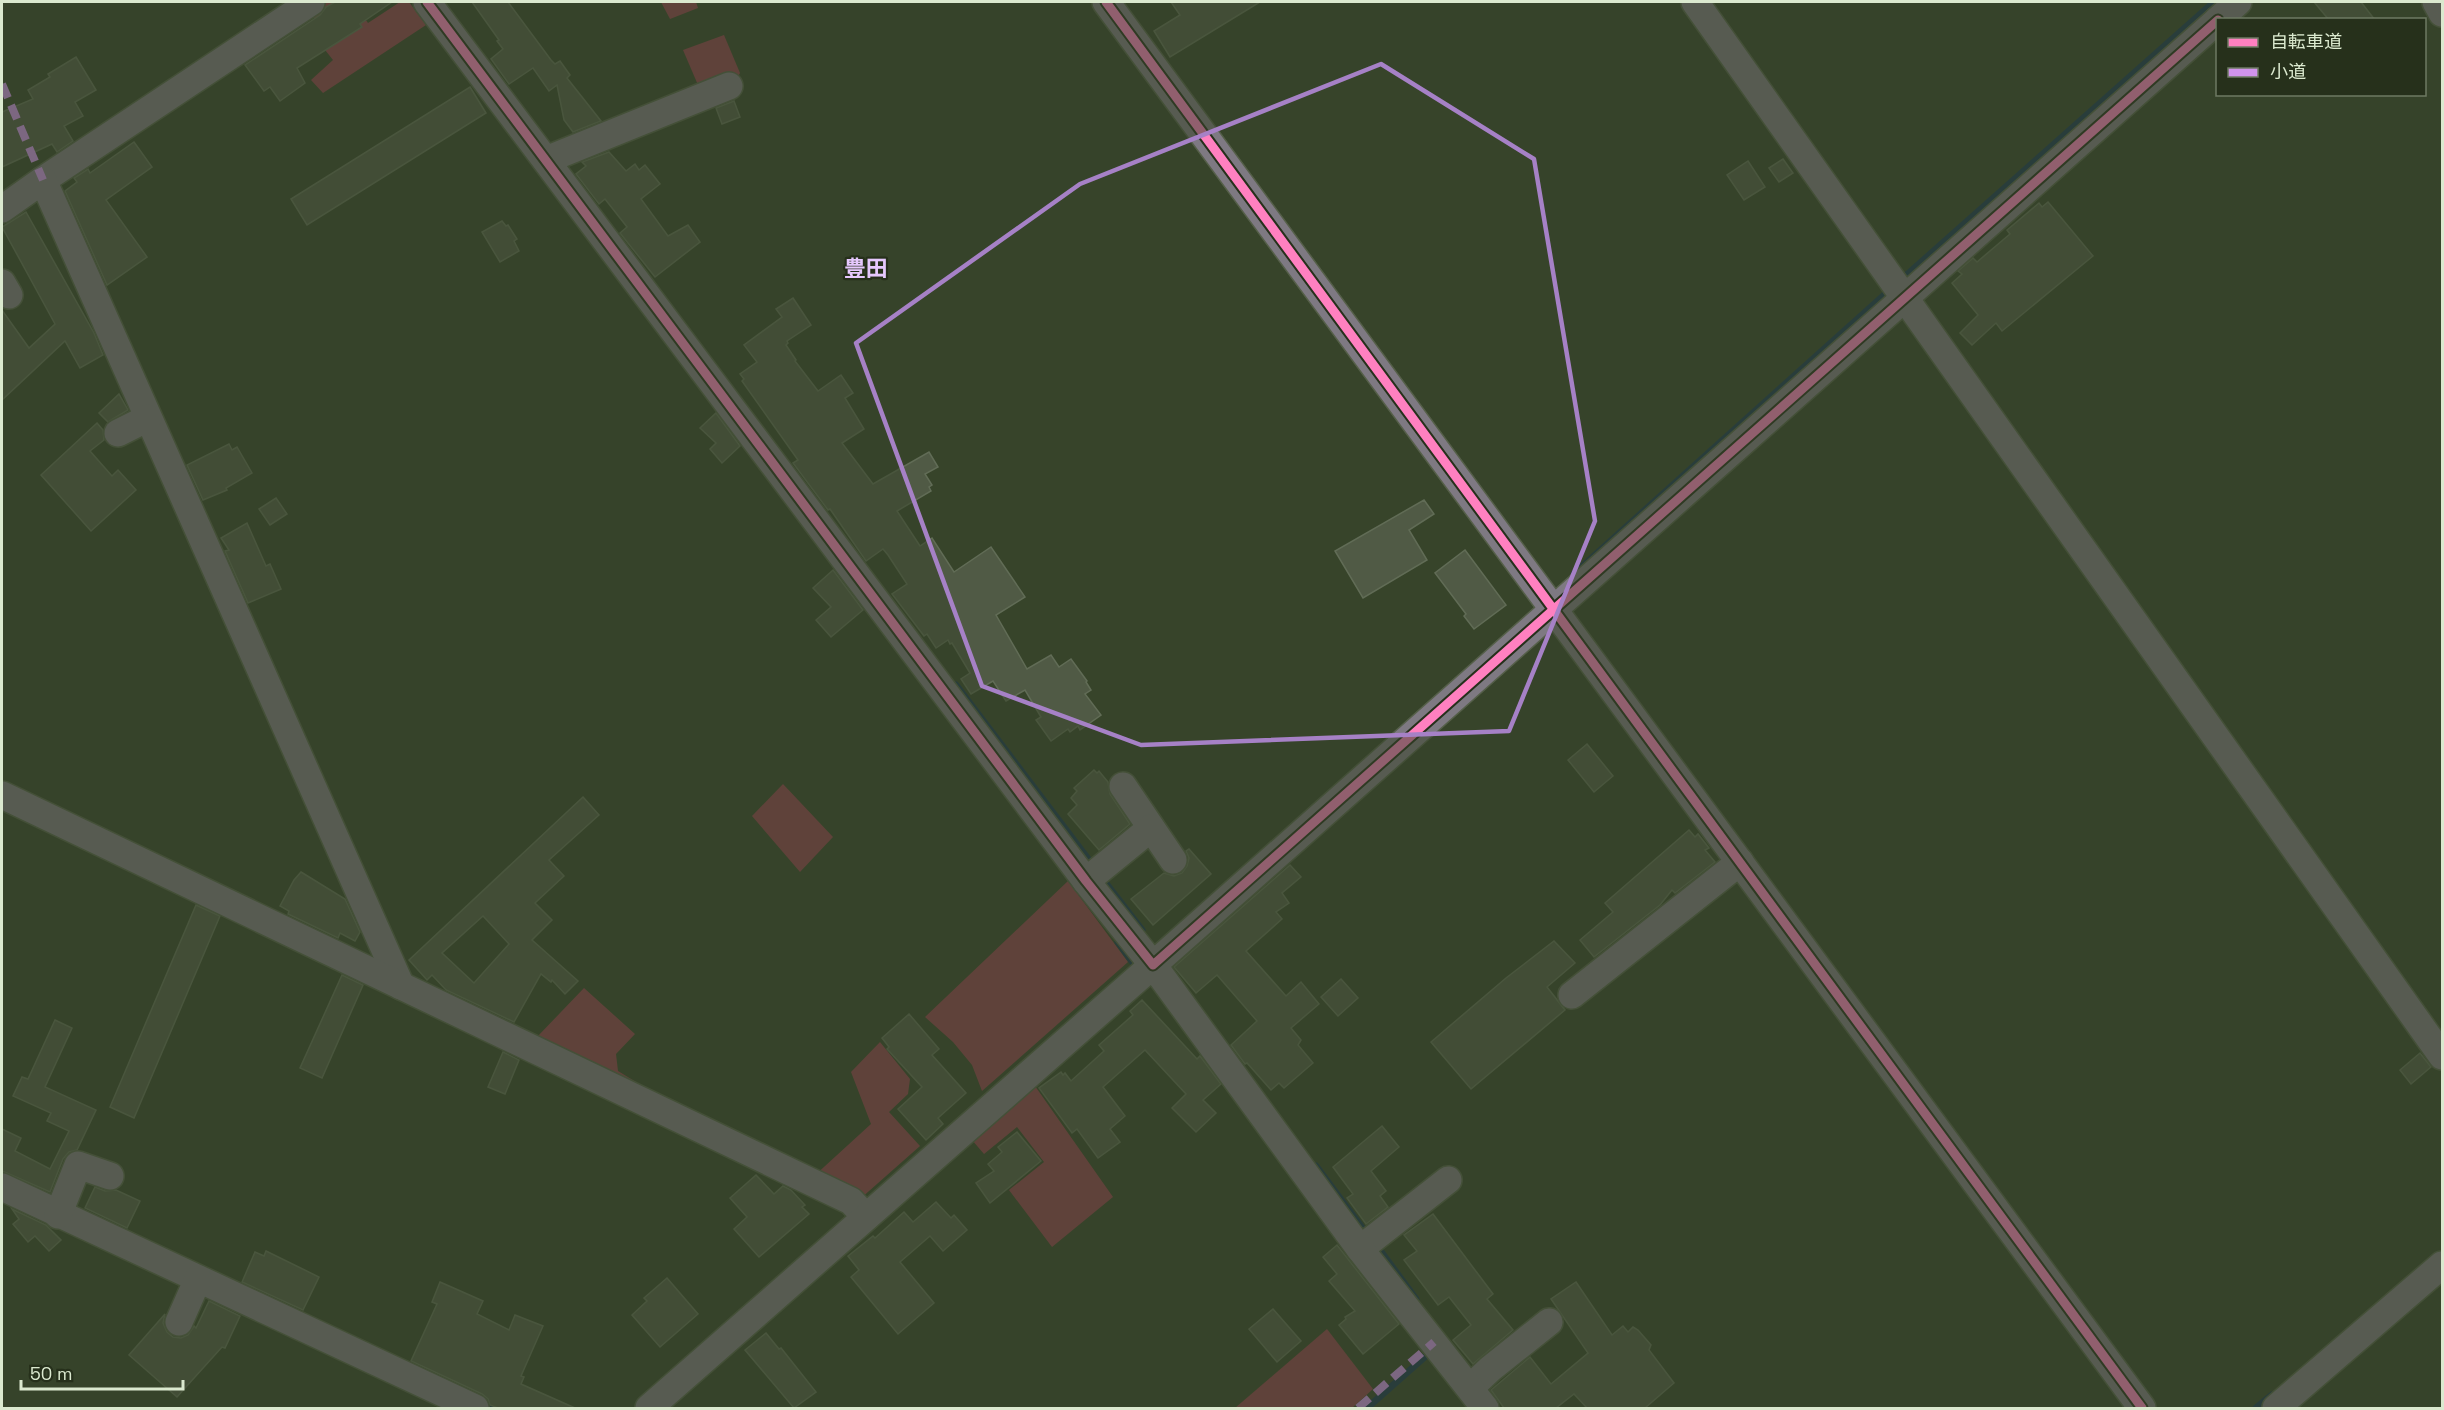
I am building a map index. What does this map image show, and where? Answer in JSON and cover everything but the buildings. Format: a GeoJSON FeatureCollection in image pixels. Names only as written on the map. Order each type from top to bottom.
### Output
{"type":"FeatureCollection","features":[{"type":"Feature","properties":{"kind":"street"},"geometry":{"type":"LineString","coordinates":[[2,210],[43,180],[311,2]]}},
{"type":"Feature","properties":{"kind":"street"},"geometry":{"type":"LineString","coordinates":[[427,2],[552,158],[1094,875],[1148,959],[1368,1242],[1478,1390],[1549,1322]]}},
{"type":"Feature","properties":{"kind":"street"},"geometry":{"type":"LineString","coordinates":[[1106,2],[2142,1408]]}},
{"type":"Feature","properties":{"kind":"street"},"geometry":{"type":"LineString","coordinates":[[1695,2],[2442,1056]]}},
{"type":"Feature","properties":{"kind":"street"},"geometry":{"type":"LineString","coordinates":[[2220,18],[2238,2]]}},
{"type":"Feature","properties":{"kind":"street"},"geometry":{"type":"LineString","coordinates":[[2436,2],[2442,13]]}},
{"type":"Feature","properties":{"kind":"street"},"geometry":{"type":"LineString","coordinates":[[649,1408],[861,1212],[1549,603],[1898,288],[2216,22]]}},
{"type":"Feature","properties":{"kind":"street"},"geometry":{"type":"LineString","coordinates":[[552,158],[729,86]]}},
{"type":"Feature","properties":{"kind":"street"},"geometry":{"type":"LineString","coordinates":[[43,180],[401,986]]}},
{"type":"Feature","properties":{"kind":"street"},"geometry":{"type":"LineString","coordinates":[[118,433],[148,418]]}},
{"type":"Feature","properties":{"kind":"street"},"geometry":{"type":"LineString","coordinates":[[1123,786],[1173,860]]}},
{"type":"Feature","properties":{"kind":"street"},"geometry":{"type":"LineString","coordinates":[[2,795],[851,1201],[861,1212]]}},
{"type":"Feature","properties":{"kind":"street"},"geometry":{"type":"LineString","coordinates":[[1094,875],[1151,828]]}},
{"type":"Feature","properties":{"kind":"street"},"geometry":{"type":"LineString","coordinates":[[1572,995],[1740,862]]}},
{"type":"Feature","properties":{"kind":"street"},"geometry":{"type":"LineString","coordinates":[[60,1211],[78,1165],[110,1176]]}},
{"type":"Feature","properties":{"kind":"street"},"geometry":{"type":"LineString","coordinates":[[1368,1242],[1448,1180]]}},
{"type":"Feature","properties":{"kind":"street"},"geometry":{"type":"LineString","coordinates":[[2,1187],[60,1211],[198,1279],[475,1408]]}},
{"type":"Feature","properties":{"kind":"street"},"geometry":{"type":"LineString","coordinates":[[2276,1408],[2442,1265]]}},
{"type":"Feature","properties":{"kind":"street"},"geometry":{"type":"LineString","coordinates":[[179,1322],[198,1279]]}},
{"type":"Feature","properties":{"kind":"highlighted area"},"geometry":{"type":"Polygon","coordinates":[[[1381,64],[1534,159],[1595,521],[1509,731],[1141,745],[982,686],[856,343],[1080,184],[1381,64]]]}},
{"type":"Feature","properties":{"kind":"shaded area"},"geometry":{"type":"Polygon","coordinates":[[[319,2],[353,2],[368,23],[400,2],[409,2],[426,25],[323,93],[311,80],[333,60],[318,41],[324,34],[308,8],[319,2]]]}},
{"type":"Feature","properties":{"kind":"shaded area"},"geometry":{"type":"Polygon","coordinates":[[[661,2],[696,2],[698,8],[670,19],[661,2]]]}},
{"type":"Feature","properties":{"kind":"shaded area"},"geometry":{"type":"Polygon","coordinates":[[[724,35],[740,73],[737,79],[701,92],[683,50],[724,35]]]}},
{"type":"Feature","properties":{"kind":"shaded area"},"geometry":{"type":"Polygon","coordinates":[[[783,784],[833,837],[800,872],[752,816],[783,784]]]}},
{"type":"Feature","properties":{"kind":"shaded area"},"geometry":{"type":"Polygon","coordinates":[[[1068,881],[1128,962],[982,1091],[972,1065],[953,1042],[925,1017],[1068,881]]]}},
{"type":"Feature","properties":{"kind":"shaded area"},"geometry":{"type":"Polygon","coordinates":[[[584,988],[635,1034],[616,1054],[618,1071],[636,1082],[637,1089],[537,1037],[584,988]]]}},
{"type":"Feature","properties":{"kind":"shaded area"},"geometry":{"type":"Polygon","coordinates":[[[880,1042],[910,1079],[908,1094],[889,1112],[920,1146],[860,1199],[813,1177],[871,1124],[851,1072],[880,1042]]]}},
{"type":"Feature","properties":{"kind":"shaded area"},"geometry":{"type":"Polygon","coordinates":[[[1035,1086],[1113,1197],[1052,1247],[1009,1190],[1044,1162],[1017,1127],[984,1154],[972,1140],[1035,1086]]]}},
{"type":"Feature","properties":{"kind":"shaded area"},"geometry":{"type":"Polygon","coordinates":[[[1327,1329],[1373,1389],[1352,1408],[1235,1408],[1327,1329]]]}},
{"type":"Feature","properties":{"kind":"waterway"},"geometry":{"type":"LineString","coordinates":[[1901,280],[2214,2]]}},
{"type":"Feature","properties":{"kind":"waterway"},"geometry":{"type":"LineString","coordinates":[[1575,573],[1892,288]]}},
{"type":"Feature","properties":{"kind":"waterway"},"geometry":{"type":"LineString","coordinates":[[956,685],[1095,868]]}},
{"type":"Feature","properties":{"kind":"waterway"},"geometry":{"type":"LineString","coordinates":[[1101,877],[1142,930]]}},
{"type":"Feature","properties":{"kind":"waterway"},"geometry":{"type":"LineString","coordinates":[[1118,942],[1134,964]]}},
{"type":"Feature","properties":{"kind":"waterway"},"geometry":{"type":"LineString","coordinates":[[1316,1166],[1369,1237]]}},
{"type":"Feature","properties":{"kind":"waterway"},"geometry":{"type":"LineString","coordinates":[[1376,1245],[1416,1299]]}},
{"type":"Feature","properties":{"kind":"waterway"},"geometry":{"type":"LineString","coordinates":[[1367,1408],[1427,1355]]}},
{"type":"Feature","properties":{"kind":"waterway"},"geometry":{"type":"LineString","coordinates":[[2256,1408],[2272,1395]]}},
{"type":"Feature","properties":{"kind":"waterway"},"geometry":{"type":"LineString","coordinates":[[480,1402],[494,1408]]}},
{"type":"Feature","properties":{"kind":"marked path"},"geometry":{"type":"LineString","coordinates":[[2,84],[43,180]]}},
{"type":"Feature","properties":{"kind":"marked path"},"geometry":{"type":"LineString","coordinates":[[1358,1408],[1434,1342]]}},
{"type":"Feature","properties":{"kind":"cycle path"},"geometry":{"type":"LineString","coordinates":[[427,2],[1086,881],[1153,965],[2216,22]]}},
{"type":"Feature","properties":{"kind":"cycle path"},"geometry":{"type":"LineString","coordinates":[[1106,2],[2142,1408]]}},
{"type":"Feature","properties":{"kind":"district","name":"豊田"},"geometry":{"type":"Point","coordinates":[866,268]}}]}
